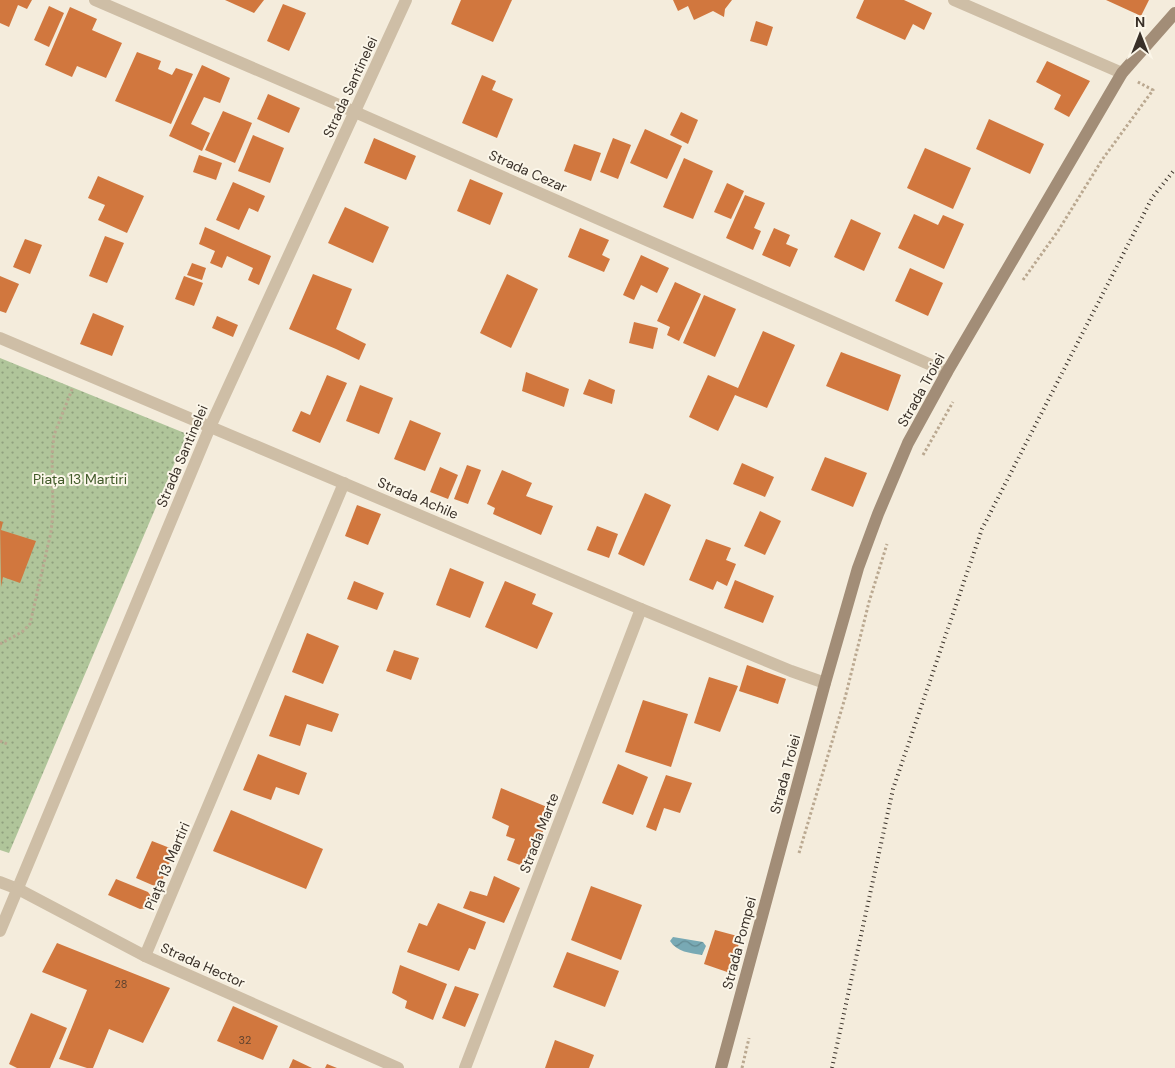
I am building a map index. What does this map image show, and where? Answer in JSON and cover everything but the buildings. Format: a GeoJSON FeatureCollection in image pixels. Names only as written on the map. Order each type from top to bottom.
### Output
{"type":"FeatureCollection","features":[{"type":"Feature","properties":{"kind":"main road","name":"Strada Troiei"},"geometry":{"type":"LineString","coordinates":[[787,826],[858,568],[908,443],[947,372],[1122,74],[1175,13]]}},
{"type":"Feature","properties":{"kind":"main road","name":"Strada Pompei"},"geometry":{"type":"LineString","coordinates":[[721,1068],[787,826]]}},
{"type":"Feature","properties":{"kind":"street","name":"Strada Cezar"},"geometry":{"type":"LineString","coordinates":[[96,0],[947,372]]}},
{"type":"Feature","properties":{"kind":"street","name":"Strada Santinelei"},"geometry":{"type":"LineString","coordinates":[[0,931],[210,427],[406,0]]}},
{"type":"Feature","properties":{"kind":"street"},"geometry":{"type":"LineString","coordinates":[[954,0],[1122,74]]}},
{"type":"Feature","properties":{"kind":"street","name":"Strada Achile"},"geometry":{"type":"LineString","coordinates":[[0,338],[641,609],[791,671],[825,683]]}},
{"type":"Feature","properties":{"kind":"street","name":"Piața 13 Martiri"},"geometry":{"type":"LineString","coordinates":[[145,956],[344,483]]}},
{"type":"Feature","properties":{"kind":"street","name":"Strada Marte"},"geometry":{"type":"LineString","coordinates":[[465,1068],[641,609]]}},
{"type":"Feature","properties":{"kind":"street","name":"Strada Hector"},"geometry":{"type":"LineString","coordinates":[[0,882],[18,889],[145,956],[398,1068]]}},
{"type":"Feature","properties":{"kind":"path"},"geometry":{"type":"LineString","coordinates":[[1018,287],[1058,230],[1102,160],[1153,90],[1122,74]]}},
{"type":"Feature","properties":{"kind":"path"},"geometry":{"type":"LineString","coordinates":[[0,644],[22,632],[30,624],[51,532],[54,435],[79,372]]}},
{"type":"Feature","properties":{"kind":"path"},"geometry":{"type":"LineString","coordinates":[[921,460],[955,397]]}},
{"type":"Feature","properties":{"kind":"path"},"geometry":{"type":"LineString","coordinates":[[798,858],[845,698],[869,602],[890,537]]}},
{"type":"Feature","properties":{"kind":"path"},"geometry":{"type":"LineString","coordinates":[[0,741],[7,744]]}},
{"type":"Feature","properties":{"kind":"path"},"geometry":{"type":"LineString","coordinates":[[742,1068],[750,1034]]}},
{"type":"Feature","properties":{"kind":"green space","name":"Piața 13 Martiri"},"geometry":{"type":"Polygon","coordinates":[[[0,358],[187,434],[9,853],[0,850],[0,358]]]}},
{"type":"Feature","properties":{"kind":"water"},"geometry":{"type":"Polygon","coordinates":[[[673,937],[703,942],[706,946],[702,955],[688,953],[673,945],[670,941],[673,937]]]}},
{"type":"Feature","properties":{"kind":"railway"},"geometry":{"type":"LineString","coordinates":[[832,1068],[893,789],[982,529],[1152,198],[1175,169]]}}]}
